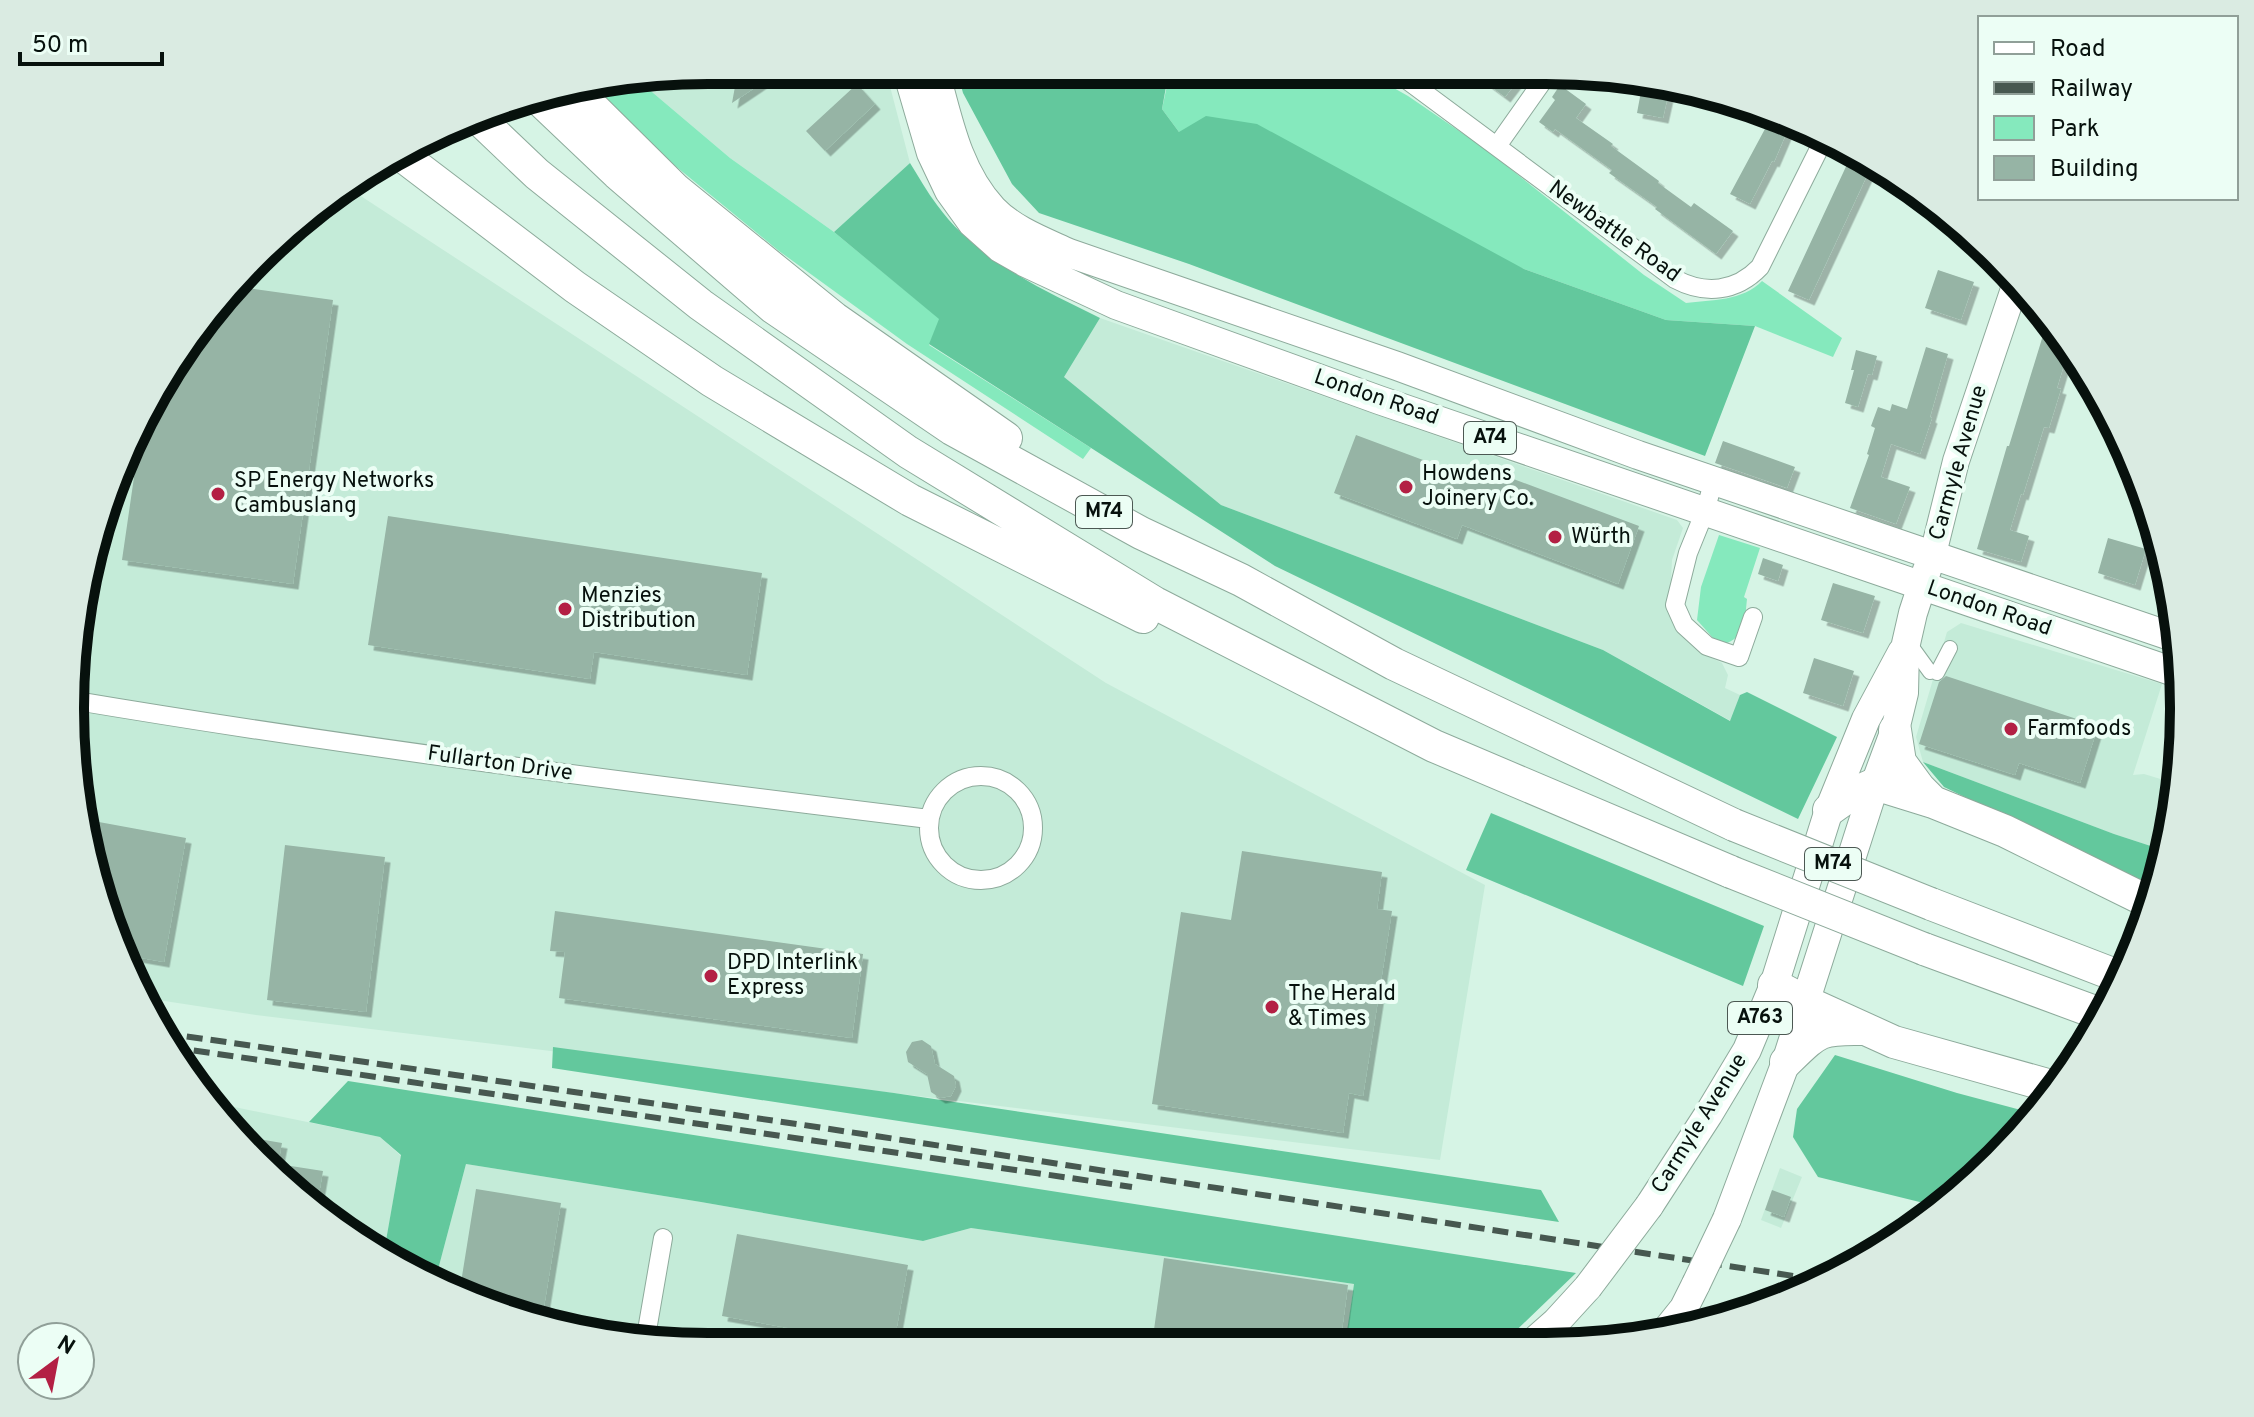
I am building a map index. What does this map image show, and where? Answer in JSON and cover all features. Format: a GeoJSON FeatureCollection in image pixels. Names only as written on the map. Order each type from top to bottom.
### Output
{"type":"FeatureCollection","features":[{"type":"Feature","properties":{"kind":"highway","name":"M74"},"geometry":{"type":"LineString","coordinates":[[582,97],[676,190],[834,318],[1141,533]]}},
{"type":"Feature","properties":{"kind":"highway","name":"M74"},"geometry":{"type":"LineString","coordinates":[[546,105],[617,173],[774,308],[952,429],[1141,533],[1241,580],[1394,664],[1734,825],[2111,973]]}},
{"type":"Feature","properties":{"kind":"highway","name":"M74"},"geometry":{"type":"LineString","coordinates":[[486,126],[537,174],[701,305],[908,452],[1155,603],[1434,746]]}},
{"type":"Feature","properties":{"kind":"highway","name":"M74"},"geometry":{"type":"LineString","coordinates":[[409,161],[575,287],[712,381],[910,500],[1143,617],[1434,746],[1731,872],[1924,949],[2092,1011]]}},
{"type":"Feature","properties":{"kind":"highway"},"geometry":{"type":"LineString","coordinates":[[1895,730],[1900,762],[1933,802]]}},
{"type":"Feature","properties":{"kind":"highway"},"geometry":{"type":"LineString","coordinates":[[1829,810],[1850,795],[1875,784],[1933,802],[2005,831],[2140,898]]}},
{"type":"Feature","properties":{"kind":"highway"},"geometry":{"type":"LineString","coordinates":[[1774,985],[1894,1042],[2044,1084]]}},
{"type":"Feature","properties":{"kind":"highway","name":"A763"},"geometry":{"type":"LineString","coordinates":[[1786,1062],[1813,1036],[1832,1028],[1863,1029]]}},
{"type":"Feature","properties":{"kind":"main road","name":"London Road"},"geometry":{"type":"LineString","coordinates":[[911,84],[931,153],[949,191],[972,223],[1000,248],[1026,263],[1116,305],[1393,405],[2169,670]]}},
{"type":"Feature","properties":{"kind":"main road","name":"London Road"},"geometry":{"type":"LineString","coordinates":[[938,84],[951,131],[967,173],[993,210],[1020,230],[1069,253],[1397,366],[1638,455],[2166,634]]}},
{"type":"Feature","properties":{"kind":"main road","name":"Carmyle Avenue"},"geometry":{"type":"LineString","coordinates":[[1544,1333],[1588,1287],[1649,1206],[1747,1050],[1774,985],[1829,810],[1866,719],[1906,644],[1956,461],[2012,294]]}},
{"type":"Feature","properties":{"kind":"main road","name":"Carmyle Avenue"},"geometry":{"type":"LineString","coordinates":[[1685,1308],[1727,1219],[1806,1002],[1895,730],[1904,693],[1906,644]]}},
{"type":"Feature","properties":{"kind":"street","name":"Newbattle Road"},"geometry":{"type":"LineString","coordinates":[[1413,84],[1675,279],[1697,288],[1710,290],[1733,286],[1760,267],[1820,147]]}},
{"type":"Feature","properties":{"kind":"street"},"geometry":{"type":"LineString","coordinates":[[1497,146],[1541,84]]}},
{"type":"Feature","properties":{"kind":"street"},"geometry":{"type":"LineString","coordinates":[[1714,480],[1688,553],[1675,605],[1680,618],[1707,646],[1739,657],[1753,617]]}},
{"type":"Feature","properties":{"kind":"street"},"geometry":{"type":"LineString","coordinates":[[1906,644],[1933,673],[1950,648]]}},
{"type":"Feature","properties":{"kind":"street","name":"Fullarton Drive"},"geometry":{"type":"LineString","coordinates":[[84,702],[283,735],[929,819]]}},
{"type":"Feature","properties":{"kind":"street"},"geometry":{"type":"LineString","coordinates":[[973,776],[989,776],[1005,781],[1018,791],[1027,802],[1034,831],[1025,858],[1014,870],[987,881],[972,880],[956,875],[943,865],[929,836],[929,819],[934,804],[957,781],[973,776]]}},
{"type":"Feature","properties":{"kind":"street"},"geometry":{"type":"LineString","coordinates":[[647,1330],[663,1238]]}},
{"type":"Feature","properties":{"kind":"shaded area"},"geometry":{"type":"Polygon","coordinates":[[[889,84],[910,163],[834,232],[730,158],[646,87],[889,84]]]}},
{"type":"Feature","properties":{"kind":"shaded area"},"geometry":{"type":"Polygon","coordinates":[[[356,193],[1106,683],[1485,885],[1440,1160],[256,1015],[156,1000],[148,985],[117,909],[105,870],[89,790],[84,708],[89,627],[105,547],[117,508],[148,432],[168,396],[213,328],[239,297],[297,239],[356,193]]]}},
{"type":"Feature","properties":{"kind":"shaded area"},"geometry":{"type":"Polygon","coordinates":[[[1100,318],[1677,520],[1683,528],[1672,560],[1670,601],[1689,642],[1722,663],[1728,675],[1725,688],[1740,695],[1731,721],[1603,650],[1221,505],[1063,377],[1100,318]]]}},
{"type":"Feature","properties":{"kind":"shaded area"},"geometry":{"type":"Polygon","coordinates":[[[1961,623],[2162,684],[2133,775],[2144,774],[2166,781],[2154,847],[1923,762],[1916,737],[1947,632],[1961,623]]]}},
{"type":"Feature","properties":{"kind":"shaded area"},"geometry":{"type":"Polygon","coordinates":[[[227,1105],[380,1137],[401,1156],[386,1243],[328,1204],[297,1178],[227,1105]]]}},
{"type":"Feature","properties":{"kind":"shaded area"},"geometry":{"type":"Polygon","coordinates":[[[466,1164],[923,1241],[971,1228],[1354,1284],[1347,1333],[708,1333],[627,1328],[547,1312],[438,1271],[466,1164]]]}},
{"type":"Feature","properties":{"kind":"shaded area"},"geometry":{"type":"Polygon","coordinates":[[[1780,1168],[1802,1177],[1781,1228],[1761,1220],[1780,1168]]]}},
{"type":"Feature","properties":{"kind":"green space"},"geometry":{"type":"Polygon","coordinates":[[[961,84],[1166,84],[1162,109],[1179,132],[1206,116],[1257,124],[1524,269],[1666,320],[1755,326],[1705,456],[1189,264],[1039,213],[1012,184],[961,84]]]}},
{"type":"Feature","properties":{"kind":"green space"},"geometry":{"type":"Polygon","coordinates":[[[1167,84],[1387,84],[1484,148],[1644,275],[1686,303],[1736,296],[1762,281],[1842,338],[1833,357],[1755,326],[1666,320],[1524,269],[1179,132],[1162,109],[1167,84]]]}},
{"type":"Feature","properties":{"kind":"green space"},"geometry":{"type":"Polygon","coordinates":[[[646,87],[730,158],[834,232],[940,319],[929,345],[1091,448],[1083,459],[907,344],[779,251],[615,113],[598,94],[646,87]]]}},
{"type":"Feature","properties":{"kind":"green space"},"geometry":{"type":"Polygon","coordinates":[[[910,163],[937,205],[971,242],[1011,271],[1100,318],[1064,377],[1221,505],[1603,650],[1730,721],[1740,695],[1747,692],[1837,737],[1798,819],[1275,566],[929,344],[939,319],[834,232],[910,163]]]}},
{"type":"Feature","properties":{"kind":"green space"},"geometry":{"type":"Polygon","coordinates":[[[1719,535],[1760,548],[1744,597],[1747,599],[1743,625],[1738,636],[1727,643],[1713,638],[1697,620],[1701,587],[1719,535]]]}},
{"type":"Feature","properties":{"kind":"green space"},"geometry":{"type":"Polygon","coordinates":[[[1923,762],[2154,847],[2145,884],[1944,787],[1923,762]]]}},
{"type":"Feature","properties":{"kind":"green space"},"geometry":{"type":"Polygon","coordinates":[[[1491,813],[1764,926],[1743,986],[1466,870],[1491,813]]]}},
{"type":"Feature","properties":{"kind":"green space"},"geometry":{"type":"Polygon","coordinates":[[[553,1047],[894,1093],[1541,1190],[1559,1222],[552,1068],[553,1047]]]}},
{"type":"Feature","properties":{"kind":"green space"},"geometry":{"type":"Polygon","coordinates":[[[1835,1055],[2023,1111],[1987,1150],[1926,1204],[1818,1177],[1793,1137],[1797,1109],[1835,1055]]]}},
{"type":"Feature","properties":{"kind":"green space"},"geometry":{"type":"Polygon","coordinates":[[[348,1081],[1576,1273],[1514,1333],[1347,1333],[1354,1284],[971,1228],[923,1241],[466,1164],[438,1271],[386,1243],[401,1155],[380,1137],[309,1122],[348,1081]]]}},
{"type":"Feature","properties":{"kind":"building"},"geometry":{"type":"Polygon","coordinates":[[[735,84],[760,84],[732,103],[735,84]]]}},
{"type":"Feature","properties":{"kind":"building"},"geometry":{"type":"Polygon","coordinates":[[[857,84],[875,104],[825,151],[806,131],[857,84]]]}},
{"type":"Feature","properties":{"kind":"building"},"geometry":{"type":"Polygon","coordinates":[[[1487,84],[1515,84],[1505,97],[1487,84]]]}},
{"type":"Feature","properties":{"kind":"building"},"geometry":{"type":"Polygon","coordinates":[[[1560,85],[1586,104],[1576,118],[1691,207],[1694,203],[1733,231],[1716,254],[1609,173],[1612,170],[1555,129],[1553,132],[1539,122],[1555,100],[1552,97],[1560,85]]]}},
{"type":"Feature","properties":{"kind":"building"},"geometry":{"type":"Polygon","coordinates":[[[1641,91],[1668,96],[1663,118],[1637,113],[1641,91]]]}},
{"type":"Feature","properties":{"kind":"building"},"geometry":{"type":"Polygon","coordinates":[[[1767,125],[1786,133],[1750,204],[1730,194],[1767,125]]]}},
{"type":"Feature","properties":{"kind":"building"},"geometry":{"type":"Polygon","coordinates":[[[1848,162],[1868,174],[1809,300],[1788,291],[1848,162]]]}},
{"type":"Feature","properties":{"kind":"building"},"geometry":{"type":"Polygon","coordinates":[[[1938,270],[1974,282],[1961,320],[1925,308],[1938,270]]]}},
{"type":"Feature","properties":{"kind":"building","name":"SP Energy Networks Cambuslang"},"geometry":{"type":"Polygon","coordinates":[[[247,288],[333,300],[293,584],[122,560],[137,459],[168,396],[213,328],[247,288]]]}},
{"type":"Feature","properties":{"kind":"building"},"geometry":{"type":"Polygon","coordinates":[[[2044,332],[2065,362],[2057,388],[2061,389],[2049,428],[2044,427],[2010,530],[2029,536],[2021,562],[1977,549],[2044,332]]]}},
{"type":"Feature","properties":{"kind":"building"},"geometry":{"type":"Polygon","coordinates":[[[1926,347],[1948,354],[1920,454],[1891,444],[1881,477],[1910,487],[1896,524],[1850,508],[1869,455],[1875,428],[1871,426],[1878,407],[1890,411],[1892,404],[1907,409],[1926,347]]]}},
{"type":"Feature","properties":{"kind":"building"},"geometry":{"type":"Polygon","coordinates":[[[1856,350],[1877,356],[1858,407],[1845,403],[1856,350]]]}},
{"type":"Feature","properties":{"kind":"building"},"geometry":{"type":"Polygon","coordinates":[[[1356,435],[1474,479],[1479,466],[1639,526],[1618,584],[1462,525],[1457,539],[1334,493],[1356,435]]]}},
{"type":"Feature","properties":{"kind":"building"},"geometry":{"type":"Polygon","coordinates":[[[1723,441],[1795,467],[1787,488],[1715,463],[1723,441]]]}},
{"type":"Feature","properties":{"kind":"building","name":"Menzies Distribution"},"geometry":{"type":"Polygon","coordinates":[[[388,516],[762,573],[747,675],[594,652],[590,679],[368,645],[388,516]]]}},
{"type":"Feature","properties":{"kind":"building"},"geometry":{"type":"Polygon","coordinates":[[[2108,538],[2146,549],[2135,585],[2098,573],[2108,538]]]}},
{"type":"Feature","properties":{"kind":"building"},"geometry":{"type":"Polygon","coordinates":[[[1763,558],[1783,565],[1778,581],[1758,574],[1763,558]]]}},
{"type":"Feature","properties":{"kind":"building"},"geometry":{"type":"Polygon","coordinates":[[[1833,583],[1875,596],[1863,633],[1821,620],[1833,583]]]}},
{"type":"Feature","properties":{"kind":"building"},"geometry":{"type":"Polygon","coordinates":[[[1814,658],[1854,671],[1843,706],[1803,693],[1814,658]]]}},
{"type":"Feature","properties":{"kind":"building","name":"Farmfoods"},"geometry":{"type":"Polygon","coordinates":[[[1946,676],[2098,726],[2080,783],[2019,763],[2015,775],[1919,744],[1939,682],[1946,676]]]}},
{"type":"Feature","properties":{"kind":"building"},"geometry":{"type":"Polygon","coordinates":[[[94,821],[186,838],[164,962],[136,957],[105,870],[94,821]]]}},
{"type":"Feature","properties":{"kind":"building"},"geometry":{"type":"Polygon","coordinates":[[[285,845],[385,857],[366,1012],[267,1000],[285,845]]]}},
{"type":"Feature","properties":{"kind":"building","name":"The Herald & Times"},"geometry":{"type":"Polygon","coordinates":[[[1242,851],[1382,872],[1377,909],[1392,911],[1363,1096],[1349,1093],[1343,1133],[1152,1104],[1181,912],[1231,920],[1242,851]]]}},
{"type":"Feature","properties":{"kind":"building","name":"DPD Interlink Express"},"geometry":{"type":"Polygon","coordinates":[[[555,911],[863,954],[852,1038],[559,998],[565,952],[550,951],[555,911]]]}},
{"type":"Feature","properties":{"kind":"building"},"geometry":{"type":"Polygon","coordinates":[[[922,1040],[931,1046],[935,1064],[954,1076],[956,1086],[951,1096],[940,1098],[931,1092],[927,1074],[908,1062],[906,1052],[912,1042],[922,1040]]]}},
{"type":"Feature","properties":{"kind":"building"},"geometry":{"type":"Polygon","coordinates":[[[256,1139],[282,1143],[279,1161],[256,1139]]]}},
{"type":"Feature","properties":{"kind":"building"},"geometry":{"type":"Polygon","coordinates":[[[283,1165],[323,1171],[319,1196],[283,1165]]]}},
{"type":"Feature","properties":{"kind":"building"},"geometry":{"type":"Polygon","coordinates":[[[476,1189],[561,1203],[543,1311],[461,1281],[476,1189]]]}},
{"type":"Feature","properties":{"kind":"building"},"geometry":{"type":"Polygon","coordinates":[[[1772,1190],[1791,1197],[1784,1217],[1765,1210],[1772,1190]]]}},
{"type":"Feature","properties":{"kind":"building"},"geometry":{"type":"Polygon","coordinates":[[[737,1234],[908,1265],[896,1333],[816,1333],[722,1316],[737,1234]]]}},
{"type":"Feature","properties":{"kind":"building"},"geometry":{"type":"Polygon","coordinates":[[[1164,1258],[1348,1285],[1342,1333],[1154,1333],[1164,1258]]]}},
{"type":"Feature","properties":{"kind":"railway"},"geometry":{"type":"LineString","coordinates":[[177,1035],[797,1124],[1802,1277]]}},
{"type":"Feature","properties":{"kind":"railway"},"geometry":{"type":"LineString","coordinates":[[185,1049],[1132,1187]]}},
{"type":"Feature","properties":{"kind":"place","name":"Howdens Joinery Co."},"geometry":{"type":"Point","coordinates":[1406,487]}},
{"type":"Feature","properties":{"kind":"place","name":"SP Energy Networks Cambuslang"},"geometry":{"type":"Point","coordinates":[218,494]}},
{"type":"Feature","properties":{"kind":"place","name":"Würth"},"geometry":{"type":"Point","coordinates":[1555,537]}},
{"type":"Feature","properties":{"kind":"place","name":"Menzies Distribution"},"geometry":{"type":"Point","coordinates":[565,609]}},
{"type":"Feature","properties":{"kind":"place","name":"Farmfoods"},"geometry":{"type":"Point","coordinates":[2011,729]}},
{"type":"Feature","properties":{"kind":"place","name":"DPD Interlink Express"},"geometry":{"type":"Point","coordinates":[711,976]}},
{"type":"Feature","properties":{"kind":"place","name":"The Herald & Times"},"geometry":{"type":"Point","coordinates":[1272,1007]}}]}
